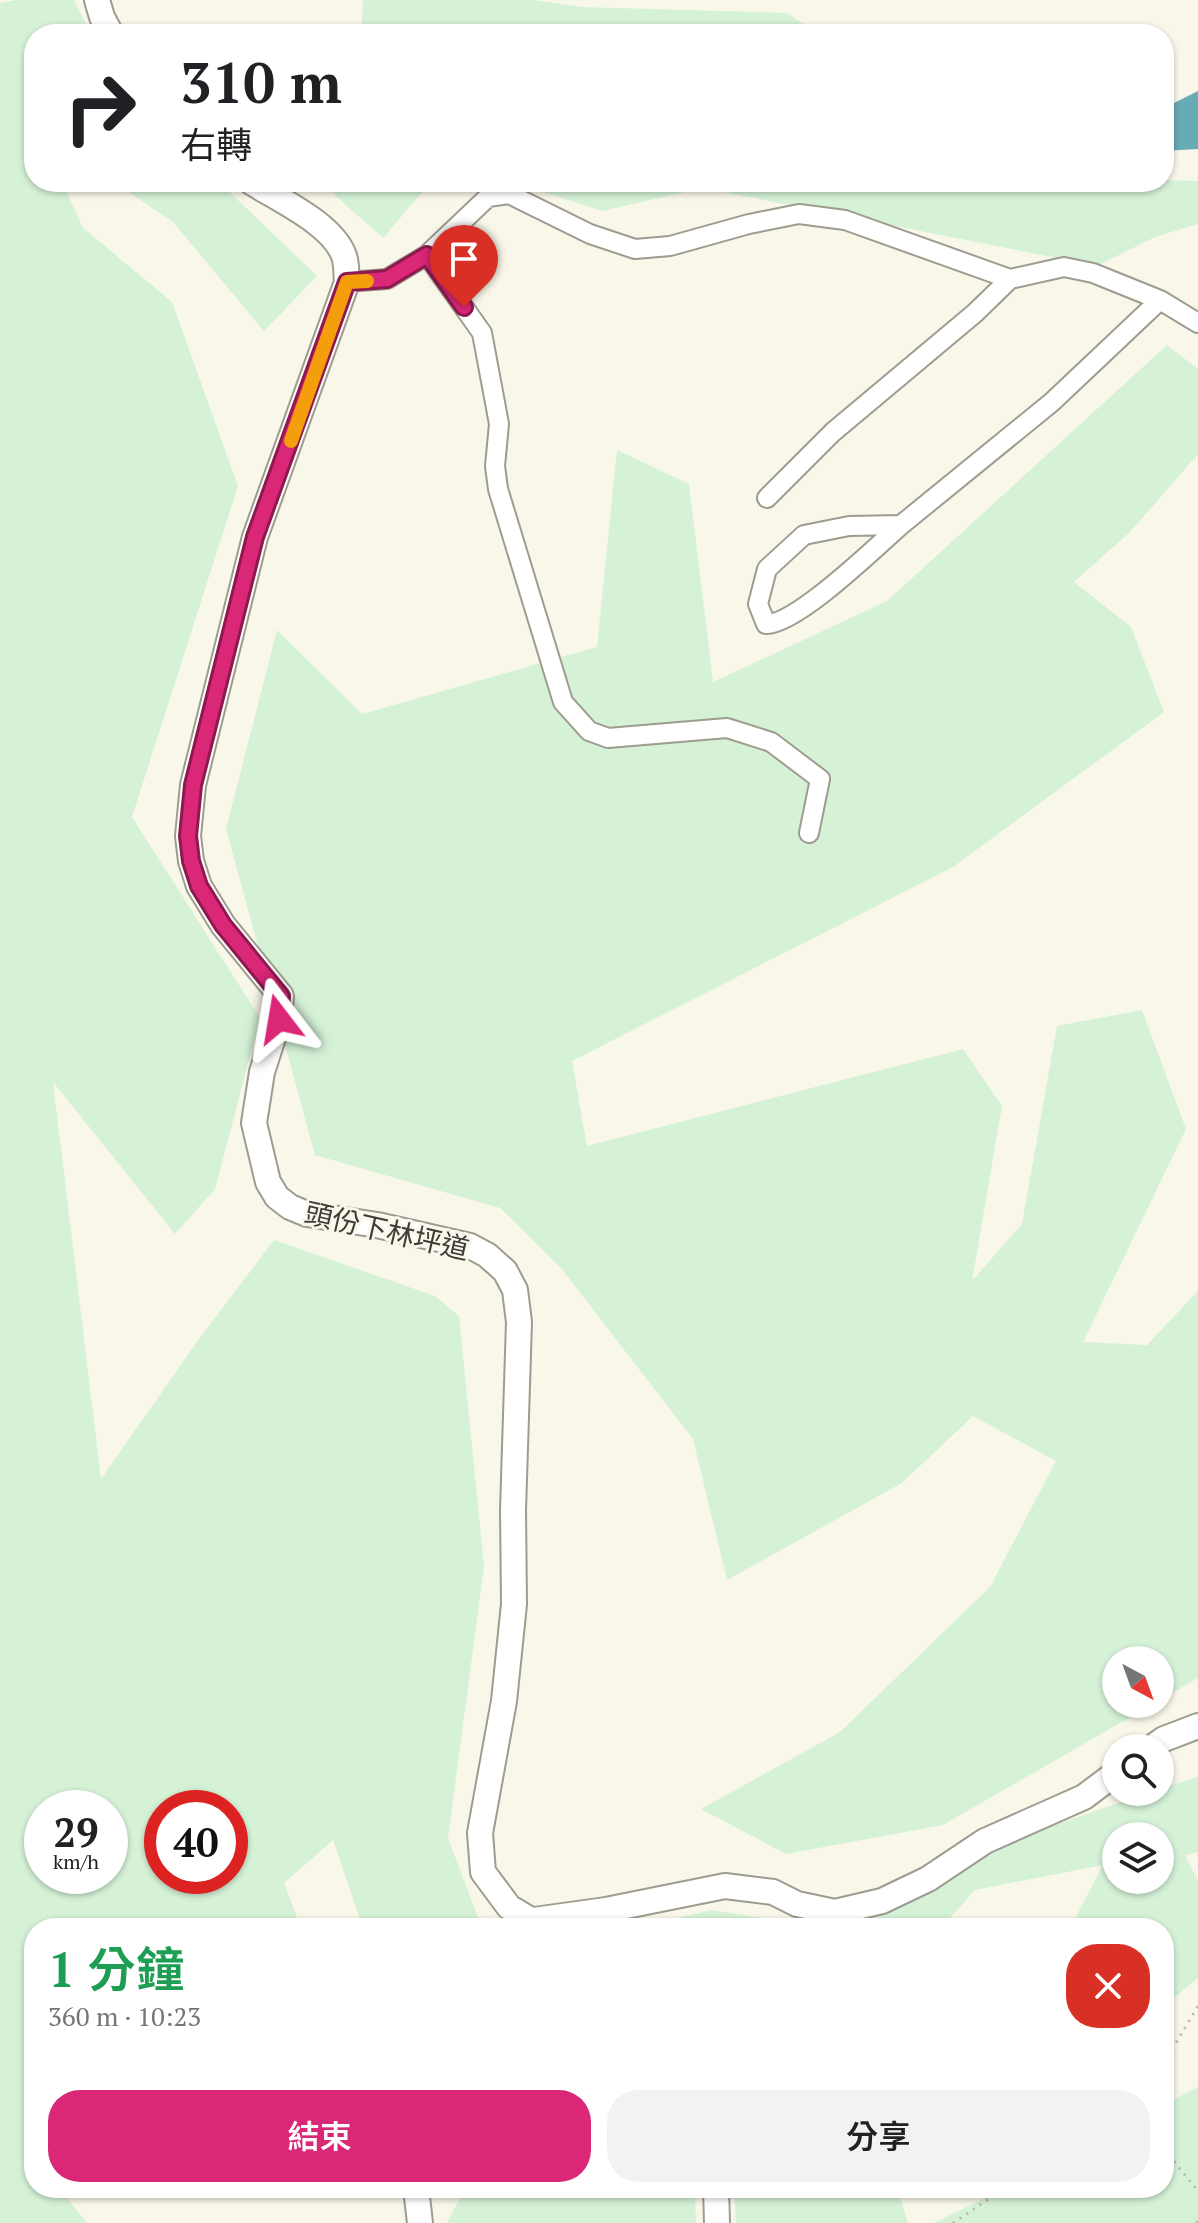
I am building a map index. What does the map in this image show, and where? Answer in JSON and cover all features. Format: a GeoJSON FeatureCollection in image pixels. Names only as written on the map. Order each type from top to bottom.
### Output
{"type":"FeatureCollection","features":[{"type":"Feature","properties":{"kind":"street"},"geometry":{"type":"LineString","coordinates":[[97,0],[106,24]]}},
{"type":"Feature","properties":{"kind":"street"},"geometry":{"type":"LineString","coordinates":[[267,192],[318,223],[333,238],[345,257],[347,282],[387,279],[427,255],[488,197],[509,194],[590,234],[635,249],[670,246],[799,214],[845,220],[1010,279]]}},
{"type":"Feature","properties":{"kind":"street"},"geometry":{"type":"LineString","coordinates":[[427,255],[482,333],[499,424],[495,466],[498,489],[563,702],[589,731],[608,738],[727,728],[771,742],[820,779],[809,833]]}},
{"type":"Feature","properties":{"kind":"street"},"geometry":{"type":"LineString","coordinates":[[767,498],[833,432],[975,313],[1010,279],[1064,267],[1093,273],[1160,300],[1198,323]]}},
{"type":"Feature","properties":{"kind":"street","name":"頭份下林坪道"},"geometry":{"type":"LineString","coordinates":[[347,282],[255,537],[193,785],[188,836],[191,861],[199,886],[223,925],[281,996],[279,1019],[262,1072],[254,1123],[268,1182],[277,1197],[307,1214],[377,1225],[470,1246],[487,1255],[505,1271],[515,1290],[519,1322],[515,1404],[514,1604],[504,1701],[480,1833],[483,1872],[509,1907],[525,1918]]}},
{"type":"Feature","properties":{"kind":"street"},"geometry":{"type":"LineString","coordinates":[[901,525],[849,526],[804,535],[767,569],[758,604],[766,624],[776,624],[823,593],[1052,402],[1160,300]]}},
{"type":"Feature","properties":{"kind":"street"},"geometry":{"type":"LineString","coordinates":[[1174,1735],[1198,1726]]}},
{"type":"Feature","properties":{"kind":"street"},"geometry":{"type":"LineString","coordinates":[[568,1918],[725,1886],[773,1892],[797,1904],[835,1912],[882,1901],[928,1879],[985,1841],[1084,1797],[1102,1784]]}},
{"type":"Feature","properties":{"kind":"street"},"geometry":{"type":"LineString","coordinates":[[417,2198],[420,2223]]}},
{"type":"Feature","properties":{"kind":"street"},"geometry":{"type":"LineString","coordinates":[[716,2198],[717,2223]]}},
{"type":"Feature","properties":{"kind":"path"},"geometry":{"type":"LineString","coordinates":[[1174,2046],[1198,2006]]}},
{"type":"Feature","properties":{"kind":"path"},"geometry":{"type":"LineString","coordinates":[[1174,2161],[1198,2191]]}},
{"type":"Feature","properties":{"kind":"path"},"geometry":{"type":"LineString","coordinates":[[953,2223],[990,2198]]}},
{"type":"Feature","properties":{"kind":"path"},"geometry":{"type":"LineString","coordinates":[[1197,2223],[1198,2216]]}},
{"type":"Feature","properties":{"kind":"green space"},"geometry":{"type":"Polygon","coordinates":[[[16,0],[74,0],[86,24],[24,24],[24,192],[67,192],[83,228],[172,302],[238,486],[132,817],[260,1018],[215,1189],[175,1234],[53,1082],[101,1479],[199,1339],[274,1240],[435,1296],[459,1316],[484,1566],[448,1838],[478,1918],[360,1918],[333,1840],[284,1883],[297,1918],[24,1918],[24,2198],[67,2198],[87,2223],[0,2223],[0,3],[16,0]]]}},
{"type":"Feature","properties":{"kind":"green space"},"geometry":{"type":"Polygon","coordinates":[[[363,0],[533,0],[582,7],[787,13],[803,24],[362,24],[363,0]]]}},
{"type":"Feature","properties":{"kind":"green space"},"geometry":{"type":"Polygon","coordinates":[[[1174,180],[1198,181],[1198,224],[1155,237],[1097,266],[723,192],[1174,192],[1174,180]]]}},
{"type":"Feature","properties":{"kind":"green space"},"geometry":{"type":"Polygon","coordinates":[[[129,192],[229,192],[317,276],[264,331],[173,222],[129,192]]]}},
{"type":"Feature","properties":{"kind":"green space"},"geometry":{"type":"Polygon","coordinates":[[[331,192],[422,192],[383,238],[331,192]]]}},
{"type":"Feature","properties":{"kind":"green space"},"geometry":{"type":"Polygon","coordinates":[[[544,192],[685,192],[602,211],[544,192]]]}},
{"type":"Feature","properties":{"kind":"green space"},"geometry":{"type":"Polygon","coordinates":[[[1167,345],[1198,369],[1198,454],[1130,532],[1074,582],[1131,627],[1164,712],[953,867],[572,1061],[587,1146],[963,1049],[1002,1106],[972,1281],[1022,1224],[1057,1026],[1142,1010],[1186,1129],[1083,1342],[1147,1345],[1198,1291],[1198,1678],[1174,1692],[1174,1646],[1102,1646],[1102,1718],[1129,1718],[943,1825],[786,1854],[701,1809],[840,1732],[990,1587],[1056,1461],[973,1416],[902,1483],[727,1580],[693,1439],[561,1268],[500,1208],[315,1155],[226,829],[277,630],[362,714],[597,647],[617,450],[689,484],[713,682],[887,601],[1167,345]]]}},
{"type":"Feature","properties":{"kind":"green space"},"geometry":{"type":"Polygon","coordinates":[[[1198,1777],[1198,1852],[1185,1855],[1198,1881],[1198,1978],[1174,1998],[1174,1918],[1075,1918],[1102,1867],[1102,1894],[1174,1894],[1174,1822],[1102,1822],[1102,1865],[975,1890],[950,1918],[860,1918],[1029,1834],[1110,1806],[1174,1806],[1174,1785],[1198,1777]]]}},
{"type":"Feature","properties":{"kind":"green space"},"geometry":{"type":"Polygon","coordinates":[[[711,1910],[762,1918],[677,1918],[711,1910]]]}},
{"type":"Feature","properties":{"kind":"green space"},"geometry":{"type":"Polygon","coordinates":[[[1198,2087],[1198,2223],[934,2223],[985,2198],[1174,2198],[1174,2100],[1198,2087]]]}},
{"type":"Feature","properties":{"kind":"green space"},"geometry":{"type":"Polygon","coordinates":[[[460,2198],[695,2198],[696,2223],[447,2223],[460,2198]]]}},
{"type":"Feature","properties":{"kind":"green space"},"geometry":{"type":"Polygon","coordinates":[[[735,2198],[900,2198],[908,2223],[736,2223],[735,2198]]]}},
{"type":"Feature","properties":{"kind":"water"},"geometry":{"type":"Polygon","coordinates":[[[1198,91],[1198,149],[1174,150],[1174,103],[1198,91]]]}},
{"type":"Feature","properties":{"kind":"slow traffic"},"geometry":{"type":"LineString","coordinates":[[291,441],[347,282],[367,281]]}},
{"type":"Feature","properties":{"kind":"route"},"geometry":{"type":"LineString","coordinates":[[279,1019],[281,996],[223,925],[199,886],[191,861],[188,836],[193,785],[255,537],[347,282],[387,279],[427,255],[464,307]]}}]}
